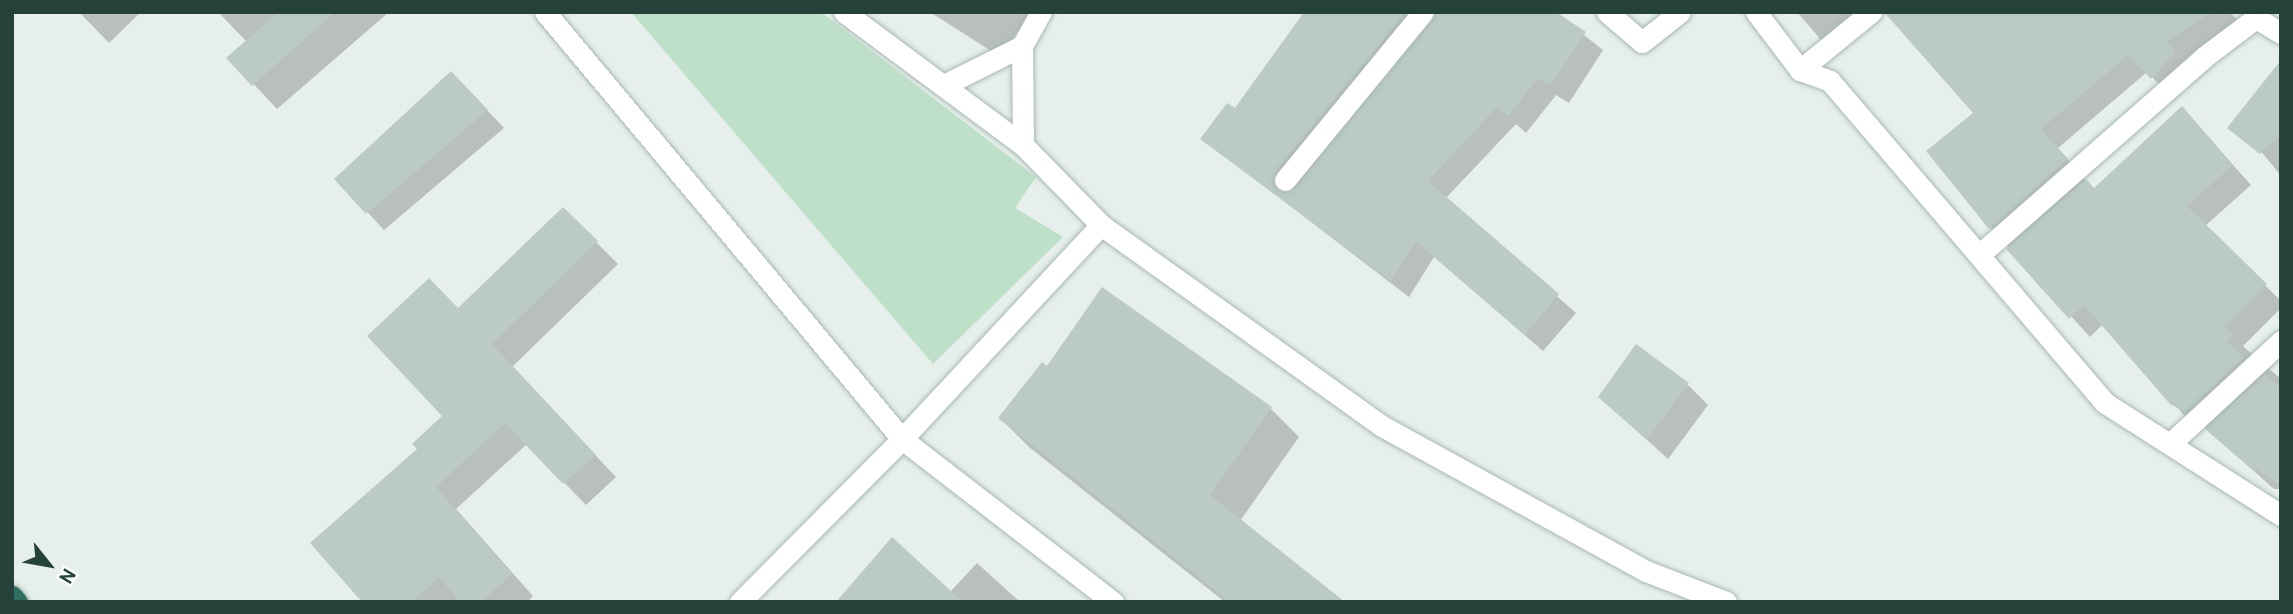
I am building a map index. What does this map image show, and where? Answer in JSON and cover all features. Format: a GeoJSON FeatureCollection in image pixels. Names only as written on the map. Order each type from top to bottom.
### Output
{"type":"FeatureCollection","features":[{"type":"Feature","properties":{"kind":"highway"},"geometry":{"type":"LineString","coordinates":[[12,596],[17,602]]}},
{"type":"Feature","properties":{"kind":"street"},"geometry":{"type":"LineString","coordinates":[[545,12],[902,439],[1113,602]]}},
{"type":"Feature","properties":{"kind":"street"},"geometry":{"type":"LineString","coordinates":[[844,12],[1023,145],[1101,225],[1382,426],[1646,571],[1726,602]]}},
{"type":"Feature","properties":{"kind":"street"},"geometry":{"type":"LineString","coordinates":[[1023,145],[1021,46],[1041,12]]}},
{"type":"Feature","properties":{"kind":"street"},"geometry":{"type":"LineString","coordinates":[[1285,180],[1423,12]]}},
{"type":"Feature","properties":{"kind":"street"},"geometry":{"type":"LineString","coordinates":[[1606,12],[1642,42],[1680,12]]}},
{"type":"Feature","properties":{"kind":"street"},"geometry":{"type":"LineString","coordinates":[[1756,12],[1800,70],[1830,81],[2105,403],[2172,442],[2281,515]]}},
{"type":"Feature","properties":{"kind":"street"},"geometry":{"type":"LineString","coordinates":[[1800,70],[1871,12]]}},
{"type":"Feature","properties":{"kind":"street"},"geometry":{"type":"LineString","coordinates":[[1979,255],[2255,15],[2281,33]]}},
{"type":"Feature","properties":{"kind":"street"},"geometry":{"type":"LineString","coordinates":[[944,85],[1021,46]]}},
{"type":"Feature","properties":{"kind":"street"},"geometry":{"type":"LineString","coordinates":[[740,602],[902,439],[1101,225]]}},
{"type":"Feature","properties":{"kind":"street"},"geometry":{"type":"LineString","coordinates":[[2172,442],[2281,341]]}},
{"type":"Feature","properties":{"kind":"green space"},"geometry":{"type":"Polygon","coordinates":[[[631,12],[821,12],[1036,177],[1015,208],[1063,237],[933,364],[631,12]]]}},
{"type":"Feature","properties":{"kind":"building"},"geometry":{"type":"Polygon","coordinates":[[[278,12],[335,12],[252,86],[226,58],[278,12]]]}},
{"type":"Feature","properties":{"kind":"building"},"geometry":{"type":"Polygon","coordinates":[[[1304,12],[1406,12],[1275,172],[1273,185],[1284,193],[1295,188],[1436,12],[1556,12],[1586,32],[1550,86],[1538,78],[1508,116],[1497,107],[1428,181],[1559,294],[1525,335],[1416,241],[1391,281],[1200,139],[1227,103],[1235,108],[1304,12]]]}},
{"type":"Feature","properties":{"kind":"building"},"geometry":{"type":"Polygon","coordinates":[[[1884,12],[2212,12],[2167,42],[2176,51],[2151,79],[2128,55],[2041,129],[2068,159],[1989,229],[1926,151],[1973,113],[1884,12]]]}},
{"type":"Feature","properties":{"kind":"building"},"geometry":{"type":"Polygon","coordinates":[[[2281,60],[2281,135],[2260,154],[2227,128],[2281,60]]]}},
{"type":"Feature","properties":{"kind":"building"},"geometry":{"type":"Polygon","coordinates":[[[451,71],[488,110],[366,214],[334,179],[451,71]]]}},
{"type":"Feature","properties":{"kind":"building"},"geometry":{"type":"Polygon","coordinates":[[[2182,106],[2233,165],[2187,206],[2267,284],[2224,327],[2233,335],[2227,342],[2244,357],[2185,412],[2170,404],[2084,305],[2069,319],[2006,249],[2086,179],[2094,188],[2182,106]]]}},
{"type":"Feature","properties":{"kind":"building"},"geometry":{"type":"Polygon","coordinates":[[[563,207],[598,241],[492,344],[596,455],[563,484],[505,423],[436,487],[512,574],[481,602],[460,602],[439,577],[412,602],[362,602],[310,543],[417,449],[412,444],[442,416],[367,336],[429,278],[458,308],[563,207]]]}},
{"type":"Feature","properties":{"kind":"building"},"geometry":{"type":"Polygon","coordinates":[[[1102,287],[1272,407],[1210,495],[1345,602],[1230,602],[998,418],[1042,362],[1047,366],[1102,287]]]}},
{"type":"Feature","properties":{"kind":"building"},"geometry":{"type":"Polygon","coordinates":[[[1636,344],[1689,383],[1647,440],[1598,397],[1636,344]]]}},
{"type":"Feature","properties":{"kind":"building"},"geometry":{"type":"Polygon","coordinates":[[[2265,374],[2281,388],[2281,486],[2257,469],[2255,472],[2205,429],[2265,374]]]}},
{"type":"Feature","properties":{"kind":"building"},"geometry":{"type":"Polygon","coordinates":[[[892,537],[963,602],[836,602],[892,537]]]}}]}
